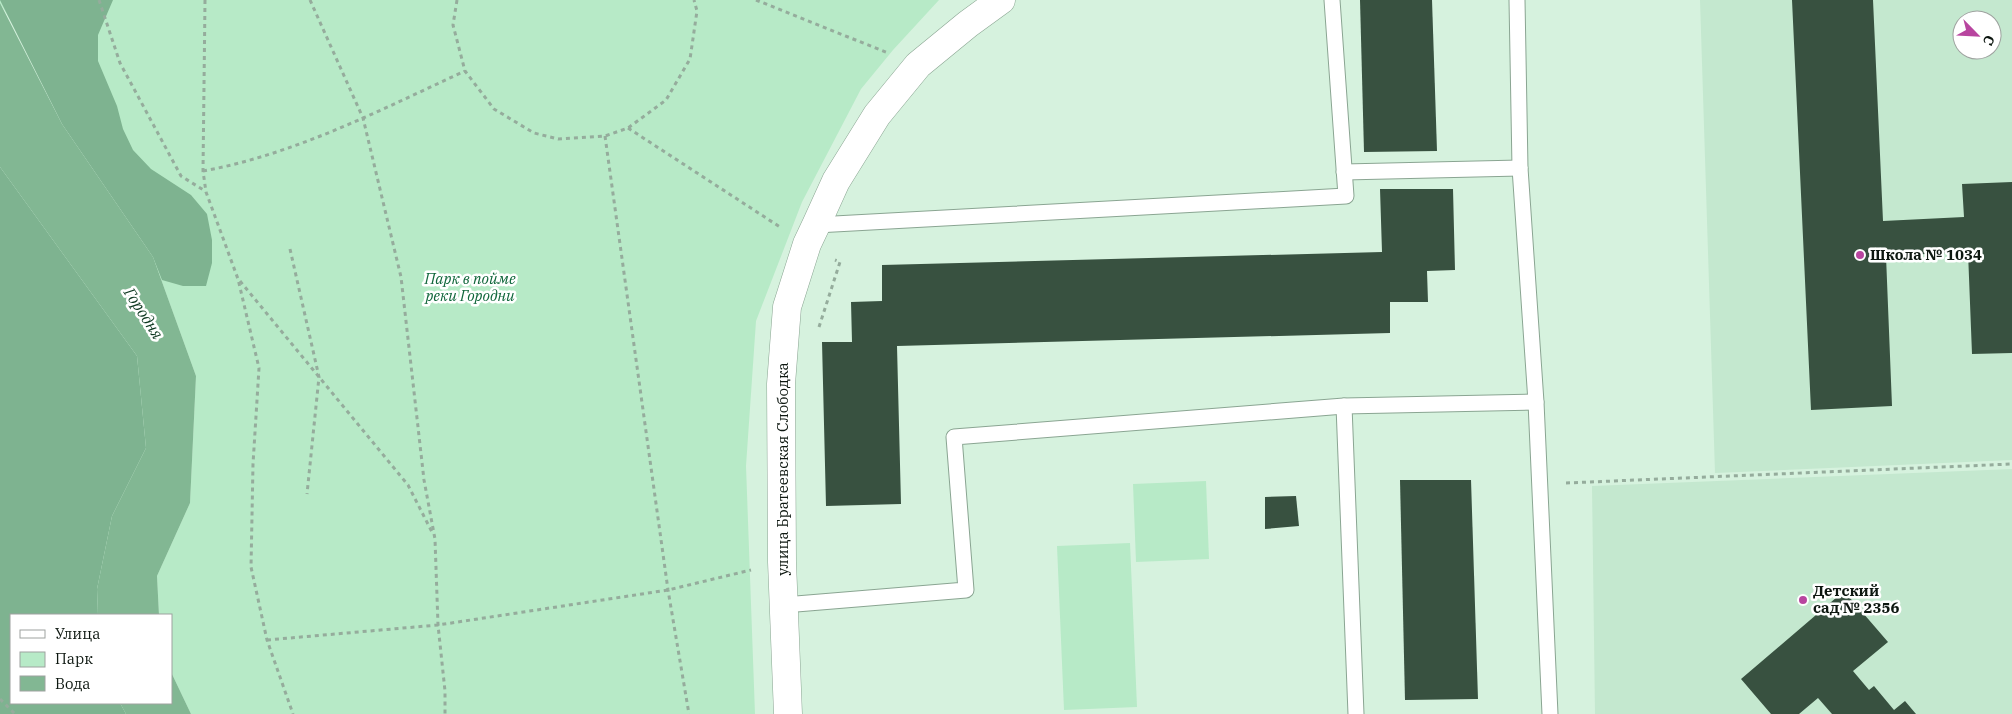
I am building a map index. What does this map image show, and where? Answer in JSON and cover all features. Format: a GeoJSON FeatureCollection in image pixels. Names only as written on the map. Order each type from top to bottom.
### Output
{"type":"FeatureCollection","features":[{"type":"Feature","properties":{"kind":"street","name":"улица Братеевская Слободка"},"geometry":{"type":"LineString","coordinates":[[788,714],[782,562],[781,384],[787,307],[807,244],[836,181],[878,115],[918,64],[1001,0]]}},
{"type":"Feature","properties":{"kind":"lane"},"geometry":{"type":"LineString","coordinates":[[816,225],[1346,196],[1332,0]]}},
{"type":"Feature","properties":{"kind":"lane"},"geometry":{"type":"LineString","coordinates":[[1517,0],[1520,168],[1536,402],[1550,714]]}},
{"type":"Feature","properties":{"kind":"lane"},"geometry":{"type":"LineString","coordinates":[[1344,172],[1520,168]]}},
{"type":"Feature","properties":{"kind":"lane"},"geometry":{"type":"LineString","coordinates":[[784,605],[966,590],[954,438],[1344,406],[1536,402]]}},
{"type":"Feature","properties":{"kind":"lane"},"geometry":{"type":"LineString","coordinates":[[1344,406],[1356,714]]}},
{"type":"Feature","properties":{"kind":"path"},"geometry":{"type":"LineString","coordinates":[[99,0],[120,63],[181,176],[206,192]]}},
{"type":"Feature","properties":{"kind":"path"},"geometry":{"type":"LineString","coordinates":[[205,0],[203,171],[206,192],[238,279],[259,368],[253,464],[250,567],[267,640],[293,714]]}},
{"type":"Feature","properties":{"kind":"path"},"geometry":{"type":"LineString","coordinates":[[310,0],[363,118],[402,277],[424,480],[435,538],[438,625],[445,692],[445,714]]}},
{"type":"Feature","properties":{"kind":"path"},"geometry":{"type":"LineString","coordinates":[[457,0],[453,25],[465,71],[494,109],[534,134],[558,139],[605,136],[628,128],[666,100],[690,59],[697,12],[694,0]]}},
{"type":"Feature","properties":{"kind":"path"},"geometry":{"type":"LineString","coordinates":[[756,0],[896,56]]}},
{"type":"Feature","properties":{"kind":"path"},"geometry":{"type":"LineString","coordinates":[[203,171],[236,165],[345,128],[465,71]]}},
{"type":"Feature","properties":{"kind":"path"},"geometry":{"type":"LineString","coordinates":[[628,128],[786,230]]}},
{"type":"Feature","properties":{"kind":"path"},"geometry":{"type":"LineString","coordinates":[[605,136],[668,590],[689,714]]}},
{"type":"Feature","properties":{"kind":"path"},"geometry":{"type":"LineString","coordinates":[[290,249],[319,377],[307,494]]}},
{"type":"Feature","properties":{"kind":"path"},"geometry":{"type":"LineString","coordinates":[[238,279],[408,485],[435,538]]}},
{"type":"Feature","properties":{"kind":"path"},"geometry":{"type":"LineString","coordinates":[[1539,484],[2012,464]]}},
{"type":"Feature","properties":{"kind":"path"},"geometry":{"type":"LineString","coordinates":[[267,640],[438,625],[668,590],[782,562]]}},
{"type":"Feature","properties":{"kind":"path"},"geometry":{"type":"LineString","coordinates":[[0,699],[15,714]]}},
{"type":"Feature","properties":{"kind":"shaded area"},"geometry":{"type":"Polygon","coordinates":[[[0,0],[113,0],[98,35],[98,61],[117,106],[123,129],[133,150],[151,169],[191,195],[207,214],[212,240],[212,263],[206,286],[183,286],[162,280],[153,257],[62,124],[0,0]]]}},
{"type":"Feature","properties":{"kind":"shaded area","name":"Школа № 1034"},"geometry":{"type":"Polygon","coordinates":[[[1700,0],[2012,0],[2012,460],[1715,473],[1700,0]]]}},
{"type":"Feature","properties":{"kind":"shaded area"},"geometry":{"type":"Polygon","coordinates":[[[0,167],[137,356],[146,448],[112,516],[97,589],[98,614],[10,614],[10,704],[121,704],[126,714],[0,714],[0,167]]]}},
{"type":"Feature","properties":{"kind":"shaded area","name":"Детский сад № 2356"},"geometry":{"type":"Polygon","coordinates":[[[2012,469],[2012,714],[1595,714],[1592,486],[2012,469]]]}},
{"type":"Feature","properties":{"kind":"green space","name":"Парк в пойме реки Городни"},"geometry":{"type":"Polygon","coordinates":[[[0,0],[939,0],[893,50],[861,89],[802,202],[756,321],[746,466],[755,714],[191,714],[172,674],[172,614],[159,614],[157,576],[190,503],[196,376],[153,257],[0,3],[0,0]]]}},
{"type":"Feature","properties":{"kind":"green space"},"geometry":{"type":"Polygon","coordinates":[[[1206,481],[1209,559],[1136,562],[1133,484],[1206,481]]]}},
{"type":"Feature","properties":{"kind":"green space"},"geometry":{"type":"Polygon","coordinates":[[[1130,543],[1137,707],[1064,710],[1057,546],[1130,543]]]}},
{"type":"Feature","properties":{"kind":"water","name":"Городня"},"geometry":{"type":"Polygon","coordinates":[[[0,3],[62,124],[153,257],[196,376],[190,503],[157,576],[159,614],[98,614],[97,589],[112,516],[146,448],[137,356],[0,167],[0,3]]]}},
{"type":"Feature","properties":{"kind":"water"},"geometry":{"type":"Polygon","coordinates":[[[172,674],[191,714],[126,714],[121,704],[172,704],[172,674]]]}},
{"type":"Feature","properties":{"kind":"building"},"geometry":{"type":"Polygon","coordinates":[[[1360,0],[1432,0],[1437,151],[1364,152],[1360,0]]]}},
{"type":"Feature","properties":{"kind":"building"},"geometry":{"type":"Polygon","coordinates":[[[1792,0],[1873,0],[1883,221],[1964,217],[1962,184],[2012,182],[2012,353],[1972,354],[1968,252],[1886,256],[1892,406],[1811,410],[1792,0]]]}},
{"type":"Feature","properties":{"kind":"building"},"geometry":{"type":"Polygon","coordinates":[[[1380,189],[1453,189],[1455,270],[1427,271],[1428,302],[1390,302],[1390,333],[897,346],[901,504],[826,506],[822,342],[852,342],[851,302],[882,301],[882,265],[1382,252],[1380,189]]]}},
{"type":"Feature","properties":{"kind":"building"},"geometry":{"type":"Polygon","coordinates":[[[1400,480],[1471,480],[1478,699],[1405,700],[1400,480]]]}},
{"type":"Feature","properties":{"kind":"building"},"geometry":{"type":"Polygon","coordinates":[[[1296,496],[1299,526],[1265,529],[1265,497],[1296,496]]]}},
{"type":"Feature","properties":{"kind":"building"},"geometry":{"type":"Polygon","coordinates":[[[1844,591],[1888,642],[1853,671],[1869,690],[1874,686],[1894,710],[1905,701],[1916,714],[1832,714],[1818,698],[1799,714],[1771,714],[1741,679],[1844,591]]]}},
{"type":"Feature","properties":{"kind":"place","name":"Школа № 1034"},"geometry":{"type":"Point","coordinates":[1860,255]}},
{"type":"Feature","properties":{"kind":"place","name":"Детский сад № 2356"},"geometry":{"type":"Point","coordinates":[1803,600]}}]}
